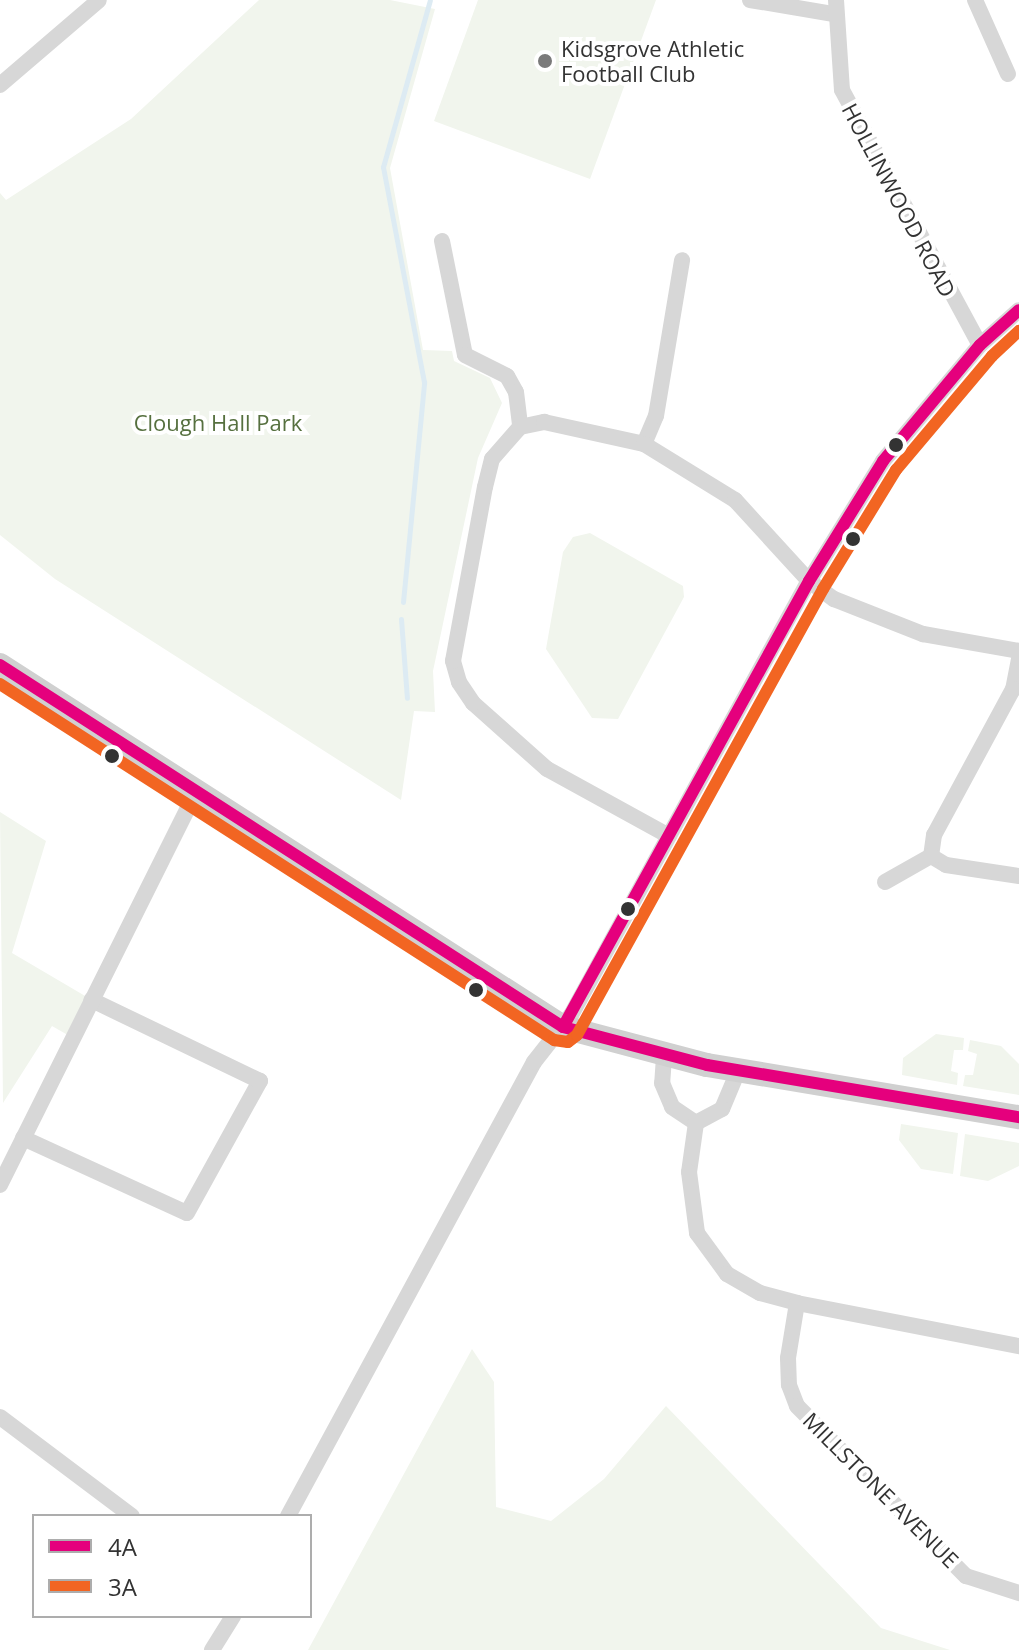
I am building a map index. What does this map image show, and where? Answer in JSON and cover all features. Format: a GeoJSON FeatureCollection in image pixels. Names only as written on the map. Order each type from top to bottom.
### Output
{"type":"FeatureCollection","features":[{"type":"Feature","properties":{"kind":"main road"},"geometry":{"type":"LineString","coordinates":[[0,665],[563,1027],[664,1057],[1019,1117]]}},
{"type":"Feature","properties":{"kind":"street"},"geometry":{"type":"LineString","coordinates":[[0,85],[99,0]]}},
{"type":"Feature","properties":{"kind":"street"},"geometry":{"type":"LineString","coordinates":[[750,0],[835,7]]}},
{"type":"Feature","properties":{"kind":"street"},"geometry":{"type":"LineString","coordinates":[[975,0],[1008,74]]}},
{"type":"Feature","properties":{"kind":"street","name":"HOLLINWOOD ROAD"},"geometry":{"type":"LineString","coordinates":[[835,7],[842,90],[980,345]]}},
{"type":"Feature","properties":{"kind":"street"},"geometry":{"type":"LineString","coordinates":[[442,241],[465,355],[507,376],[516,392],[520,427]]}},
{"type":"Feature","properties":{"kind":"street"},"geometry":{"type":"LineString","coordinates":[[644,444],[656,416],[682,260]]}},
{"type":"Feature","properties":{"kind":"street"},"geometry":{"type":"LineString","coordinates":[[289,1514],[534,1062],[563,1027],[809,581],[883,461],[980,345],[1019,310]]}},
{"type":"Feature","properties":{"kind":"street"},"geometry":{"type":"LineString","coordinates":[[669,836],[547,769],[473,703],[459,682],[453,661],[485,487],[492,459],[520,427],[544,422],[644,444],[735,500],[809,581],[834,599],[911,631],[1019,651]]}},
{"type":"Feature","properties":{"kind":"street"},"geometry":{"type":"LineString","coordinates":[[931,856],[934,835],[1013,689],[1019,659]]}},
{"type":"Feature","properties":{"kind":"street"},"geometry":{"type":"LineString","coordinates":[[0,1185],[196,792]]}},
{"type":"Feature","properties":{"kind":"street"},"geometry":{"type":"LineString","coordinates":[[931,856],[946,865],[1019,876]]}},
{"type":"Feature","properties":{"kind":"street"},"geometry":{"type":"LineString","coordinates":[[885,882],[931,856]]}},
{"type":"Feature","properties":{"kind":"street"},"geometry":{"type":"LineString","coordinates":[[23,1138],[187,1213],[260,1081],[92,1000]]}},
{"type":"Feature","properties":{"kind":"street"},"geometry":{"type":"LineString","coordinates":[[664,1057],[662,1083],[672,1107],[696,1123]]}},
{"type":"Feature","properties":{"kind":"street"},"geometry":{"type":"LineString","coordinates":[[696,1123],[722,1109],[738,1071]]}},
{"type":"Feature","properties":{"kind":"street"},"geometry":{"type":"LineString","coordinates":[[696,1123],[689,1172],[697,1233],[727,1274],[760,1293],[797,1303],[1019,1346]]}},
{"type":"Feature","properties":{"kind":"street","name":"MILLSTONE AVENUE"},"geometry":{"type":"LineString","coordinates":[[797,1303],[788,1358],[789,1385],[797,1406],[966,1576],[1019,1593]]}},
{"type":"Feature","properties":{"kind":"street"},"geometry":{"type":"LineString","coordinates":[[0,1417],[129,1514]]}},
{"type":"Feature","properties":{"kind":"street"},"geometry":{"type":"LineString","coordinates":[[212,1650],[232,1618]]}},
{"type":"Feature","properties":{"kind":"green space","name":"Clough Hall Park"},"geometry":{"type":"Polygon","coordinates":[[[259,0],[390,0],[435,9],[390,168],[423,350],[452,351],[454,361],[490,378],[502,403],[478,458],[433,671],[435,712],[414,711],[401,800],[55,579],[0,535],[0,193],[6,200],[131,119],[259,0]]]}},
{"type":"Feature","properties":{"kind":"green space","name":"Kidsgrove Athletic Football Club"},"geometry":{"type":"Polygon","coordinates":[[[478,0],[656,0],[590,179],[434,121],[478,0]]]}},
{"type":"Feature","properties":{"kind":"green space"},"geometry":{"type":"Polygon","coordinates":[[[590,533],[683,586],[684,597],[618,719],[592,718],[546,649],[563,552],[573,537],[590,533]]]}},
{"type":"Feature","properties":{"kind":"green space"},"geometry":{"type":"Polygon","coordinates":[[[0,812],[46,841],[12,953],[92,1000],[73,1038],[52,1026],[3,1103],[0,812]]]}},
{"type":"Feature","properties":{"kind":"green space"},"geometry":{"type":"Polygon","coordinates":[[[936,1034],[964,1038],[963,1050],[954,1050],[951,1071],[958,1073],[957,1085],[902,1075],[903,1058],[936,1034]]]}},
{"type":"Feature","properties":{"kind":"green space"},"geometry":{"type":"Polygon","coordinates":[[[970,1040],[1001,1046],[1019,1064],[1019,1095],[963,1086],[965,1075],[973,1075],[977,1054],[968,1051],[970,1040]]]}},
{"type":"Feature","properties":{"kind":"green space"},"geometry":{"type":"Polygon","coordinates":[[[901,1124],[958,1133],[953,1174],[921,1169],[899,1140],[901,1124]]]}},
{"type":"Feature","properties":{"kind":"green space"},"geometry":{"type":"Polygon","coordinates":[[[965,1134],[1019,1143],[1019,1166],[988,1181],[960,1176],[965,1134]]]}},
{"type":"Feature","properties":{"kind":"green space"},"geometry":{"type":"Polygon","coordinates":[[[472,1349],[494,1382],[496,1507],[551,1521],[604,1479],[666,1406],[881,1628],[950,1650],[308,1650],[472,1349]]]}},
{"type":"Feature","properties":{"kind":"waterway"},"geometry":{"type":"LineString","coordinates":[[403,602],[424,382],[383,167],[430,0]]}},
{"type":"Feature","properties":{"kind":"waterway"},"geometry":{"type":"LineString","coordinates":[[401,619],[407,698]]}},
{"type":"Feature","properties":{"kind":"transit line","name":"4A"},"geometry":{"type":"LineString","coordinates":[[563,1027],[809,581],[883,461],[980,345],[1019,310]]}},
{"type":"Feature","properties":{"kind":"transit line","name":"3A"},"geometry":{"type":"LineString","coordinates":[[0,684],[554,1040],[568,1042],[577,1035],[823,589],[896,470],[992,356],[1019,331]]}},
{"type":"Feature","properties":{"kind":"transit line","name":"4A"},"geometry":{"type":"LineString","coordinates":[[0,665],[563,1027],[707,1065],[1019,1117]]}},
{"type":"Feature","properties":{"kind":"place","name":"Kidsgrove Athletic Football Club"},"geometry":{"type":"Point","coordinates":[545,61]}}]}
